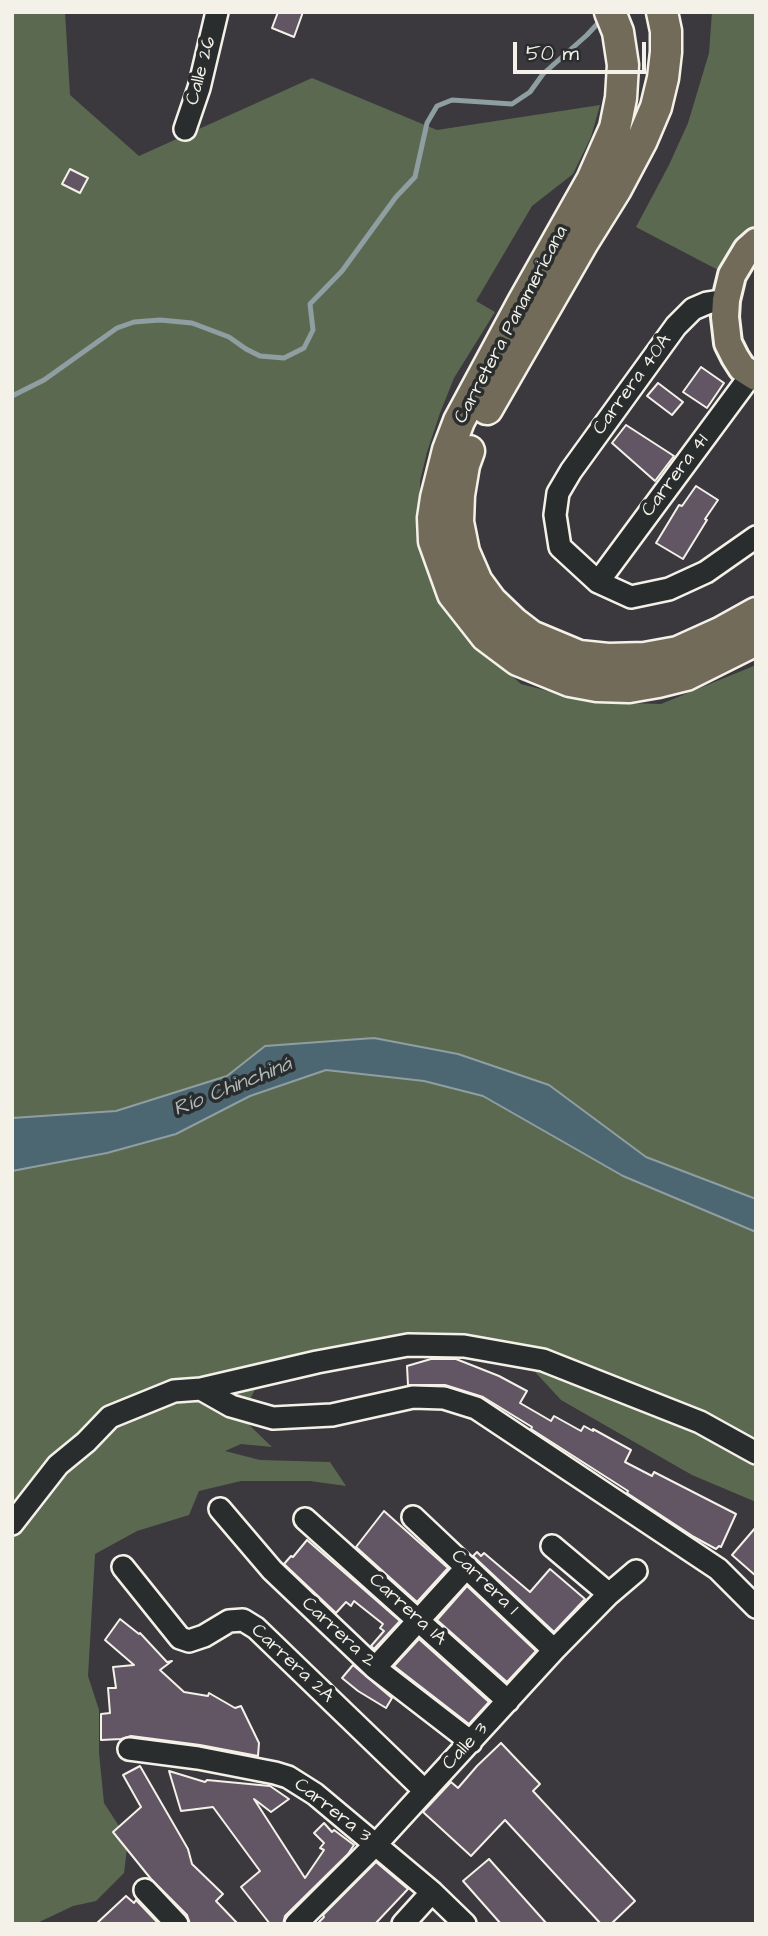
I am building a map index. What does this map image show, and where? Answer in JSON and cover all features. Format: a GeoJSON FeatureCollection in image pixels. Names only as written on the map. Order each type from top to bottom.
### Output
{"type":"FeatureCollection","features":[{"type":"Feature","properties":{"kind":"highway","name":"Carretera Panamericana"},"geometry":{"type":"LineString","coordinates":[[610,12],[618,33],[623,65],[621,98],[615,128],[592,180],[459,421],[448,450],[436,498],[434,541],[453,594],[486,636],[519,660],[570,681],[597,686],[629,687],[659,682],[686,675],[756,640]]}},
{"type":"Feature","properties":{"kind":"highway","name":"Carretera Panamericana"},"geometry":{"type":"LineString","coordinates":[[662,12],[666,52],[656,107],[642,141],[616,189],[478,427],[464,465],[458,522],[464,552],[477,582],[491,601],[531,636],[579,656],[608,659],[645,658],[678,652],[720,633],[756,612]]}},
{"type":"Feature","properties":{"kind":"main road"},"geometry":{"type":"LineString","coordinates":[[756,242],[747,250],[732,275],[726,300],[725,330],[728,343],[742,368],[754,370],[744,333],[741,306],[747,282],[756,266]]}},
{"type":"Feature","properties":{"kind":"street","name":"Calle 26"},"geometry":{"type":"LineString","coordinates":[[185,129],[199,88],[217,12]]}},
{"type":"Feature","properties":{"kind":"street","name":"Carrera 40A"},"geometry":{"type":"LineString","coordinates":[[598,582],[560,547],[555,515],[558,493],[676,326],[692,309],[726,300]]}},
{"type":"Feature","properties":{"kind":"street","name":"Carrera 41"},"geometry":{"type":"LineString","coordinates":[[598,582],[754,370]]}},
{"type":"Feature","properties":{"kind":"street"},"geometry":{"type":"LineString","coordinates":[[598,582],[631,597],[669,589],[706,572],[756,537]]}},
{"type":"Feature","properties":{"kind":"street"},"geometry":{"type":"LineString","coordinates":[[12,1524],[58,1465],[110,1418],[174,1391],[201,1389],[317,1362],[408,1345],[464,1346],[543,1360],[700,1422],[756,1453]]}},
{"type":"Feature","properties":{"kind":"street"},"geometry":{"type":"LineString","coordinates":[[201,1389],[231,1406],[272,1418],[331,1415],[413,1397],[444,1398],[476,1408],[718,1569],[756,1606]]}},
{"type":"Feature","properties":{"kind":"street","name":"Carrera 2"},"geometry":{"type":"LineString","coordinates":[[220,1509],[272,1570],[375,1668],[471,1742]]}},
{"type":"Feature","properties":{"kind":"street","name":"Carrera 1"},"geometry":{"type":"LineString","coordinates":[[413,1517],[554,1650]]}},
{"type":"Feature","properties":{"kind":"street","name":"Carrera 1A"},"geometry":{"type":"LineString","coordinates":[[304,1519],[508,1701]]}},
{"type":"Feature","properties":{"kind":"street"},"geometry":{"type":"LineString","coordinates":[[552,1546],[610,1594]]}},
{"type":"Feature","properties":{"kind":"street","name":"Carrera 2A"},"geometry":{"type":"LineString","coordinates":[[123,1567],[180,1639],[189,1640],[204,1636],[229,1621],[243,1620],[256,1628],[425,1791]]}},
{"type":"Feature","properties":{"kind":"street"},"geometry":{"type":"LineString","coordinates":[[375,1668],[467,1567]]}},
{"type":"Feature","properties":{"kind":"street","name":"Calle 3"},"geometry":{"type":"LineString","coordinates":[[296,1924],[375,1845],[554,1650],[636,1571]]}},
{"type":"Feature","properties":{"kind":"street","name":"Carrera 3"},"geometry":{"type":"LineString","coordinates":[[129,1749],[198,1758],[288,1777],[315,1794],[432,1892],[465,1924]]}},
{"type":"Feature","properties":{"kind":"street"},"geometry":{"type":"LineString","coordinates":[[145,1890],[177,1924]]}},
{"type":"Feature","properties":{"kind":"street"},"geometry":{"type":"LineString","coordinates":[[403,1924],[432,1892]]}},
{"type":"Feature","properties":{"kind":"green space"},"geometry":{"type":"Polygon","coordinates":[[[12,12],[65,12],[70,95],[139,156],[312,78],[437,130],[600,105],[591,137],[573,174],[532,206],[476,301],[495,312],[454,378],[440,413],[420,481],[420,522],[468,637],[521,684],[590,702],[661,704],[756,665],[756,1199],[646,1157],[549,1085],[266,1046],[227,1076],[116,1111],[12,1118],[12,12]]]}},
{"type":"Feature","properties":{"kind":"green space"},"geometry":{"type":"Polygon","coordinates":[[[712,12],[756,12],[756,224],[734,245],[720,271],[636,227],[688,123],[709,53],[712,12]]]}},
{"type":"Feature","properties":{"kind":"green space"},"geometry":{"type":"Polygon","coordinates":[[[326,1070],[424,1081],[483,1096],[623,1176],[756,1232],[756,1502],[692,1475],[561,1400],[512,1347],[435,1337],[265,1370],[241,1417],[272,1447],[241,1444],[225,1451],[260,1460],[330,1462],[346,1486],[310,1481],[241,1481],[199,1491],[189,1515],[137,1531],[95,1554],[88,1676],[99,1710],[99,1753],[104,1803],[128,1840],[124,1873],[96,1901],[73,1906],[35,1924],[12,1924],[12,1171],[107,1153],[250,1096],[326,1070]]]}},
{"type":"Feature","properties":{"kind":"water","name":"Río Chinchiná"},"geometry":{"type":"Polygon","coordinates":[[[374,1038],[458,1054],[549,1085],[646,1157],[756,1199],[756,1232],[623,1176],[483,1096],[424,1081],[326,1070],[250,1096],[176,1134],[107,1153],[12,1171],[12,1118],[116,1111],[227,1076],[265,1046],[374,1038]]]}},
{"type":"Feature","properties":{"kind":"building"},"geometry":{"type":"Polygon","coordinates":[[[278,12],[303,12],[294,37],[272,28],[278,12]]]}},
{"type":"Feature","properties":{"kind":"building"},"geometry":{"type":"Polygon","coordinates":[[[70,169],[88,178],[80,193],[62,184],[70,169]]]}},
{"type":"Feature","properties":{"kind":"building"},"geometry":{"type":"Polygon","coordinates":[[[701,367],[724,383],[707,408],[683,392],[701,367]]]}},
{"type":"Feature","properties":{"kind":"building"},"geometry":{"type":"Polygon","coordinates":[[[658,383],[683,402],[672,415],[647,396],[658,383]]]}},
{"type":"Feature","properties":{"kind":"building"},"geometry":{"type":"Polygon","coordinates":[[[626,425],[674,456],[655,481],[612,443],[626,425]]]}},
{"type":"Feature","properties":{"kind":"building"},"geometry":{"type":"Polygon","coordinates":[[[696,486],[718,500],[683,559],[656,543],[679,505],[682,506],[696,486]]]}},
{"type":"Feature","properties":{"kind":"building"},"geometry":{"type":"Polygon","coordinates":[[[431,1359],[456,1359],[499,1376],[527,1391],[520,1403],[551,1421],[554,1416],[581,1431],[584,1426],[593,1429],[631,1450],[625,1462],[652,1476],[654,1472],[736,1514],[721,1547],[716,1549],[694,1537],[483,1397],[445,1385],[408,1385],[407,1366],[431,1359]]]}},
{"type":"Feature","properties":{"kind":"building"},"geometry":{"type":"Polygon","coordinates":[[[384,1511],[448,1568],[417,1602],[356,1547],[384,1511]]]}},
{"type":"Feature","properties":{"kind":"building"},"geometry":{"type":"Polygon","coordinates":[[[756,1527],[756,1576],[732,1555],[756,1527]]]}},
{"type":"Feature","properties":{"kind":"building"},"geometry":{"type":"Polygon","coordinates":[[[307,1540],[400,1621],[374,1649],[371,1646],[384,1631],[380,1628],[383,1624],[354,1601],[351,1606],[346,1602],[336,1613],[284,1564],[307,1540]]]}},
{"type":"Feature","properties":{"kind":"building"},"geometry":{"type":"Polygon","coordinates":[[[477,1552],[481,1556],[484,1553],[530,1592],[550,1569],[585,1599],[554,1632],[473,1556],[477,1552]]]}},
{"type":"Feature","properties":{"kind":"building"},"geometry":{"type":"Polygon","coordinates":[[[467,1586],[536,1651],[507,1682],[437,1620],[467,1586]]]}},
{"type":"Feature","properties":{"kind":"building"},"geometry":{"type":"Polygon","coordinates":[[[120,1619],[140,1633],[167,1662],[172,1661],[160,1670],[184,1692],[208,1696],[209,1693],[235,1708],[241,1706],[259,1743],[258,1756],[131,1736],[101,1740],[101,1714],[110,1713],[108,1688],[116,1688],[113,1667],[134,1665],[105,1640],[120,1619]]]}},
{"type":"Feature","properties":{"kind":"building"},"geometry":{"type":"Polygon","coordinates":[[[419,1639],[489,1702],[469,1724],[394,1666],[419,1639]]]}},
{"type":"Feature","properties":{"kind":"building"},"geometry":{"type":"Polygon","coordinates":[[[353,1665],[392,1698],[386,1708],[342,1678],[353,1665]]]}},
{"type":"Feature","properties":{"kind":"building"},"geometry":{"type":"Polygon","coordinates":[[[501,1743],[540,1784],[533,1791],[635,1901],[611,1924],[601,1924],[505,1820],[471,1856],[423,1812],[451,1782],[458,1788],[501,1743]]]}},
{"type":"Feature","properties":{"kind":"building"},"geometry":{"type":"Polygon","coordinates":[[[140,1766],[188,1849],[192,1864],[223,1894],[216,1901],[238,1924],[190,1924],[187,1915],[151,1879],[113,1832],[141,1807],[123,1775],[140,1766]]]}},
{"type":"Feature","properties":{"kind":"building"},"geometry":{"type":"Polygon","coordinates":[[[169,1771],[205,1782],[207,1780],[270,1786],[289,1799],[271,1812],[254,1799],[305,1878],[324,1850],[320,1848],[324,1843],[314,1833],[324,1823],[332,1832],[334,1830],[354,1845],[285,1916],[283,1924],[270,1924],[241,1887],[260,1871],[213,1807],[181,1811],[169,1771]]]}},
{"type":"Feature","properties":{"kind":"building"},"geometry":{"type":"Polygon","coordinates":[[[489,1859],[547,1924],[501,1924],[463,1881],[489,1859]]]}},
{"type":"Feature","properties":{"kind":"building"},"geometry":{"type":"Polygon","coordinates":[[[376,1862],[408,1889],[375,1924],[317,1924],[323,1915],[376,1862]]]}},
{"type":"Feature","properties":{"kind":"building"},"geometry":{"type":"Polygon","coordinates":[[[126,1896],[134,1903],[136,1900],[159,1924],[96,1924],[126,1896]]]}},
{"type":"Feature","properties":{"kind":"waterway"},"geometry":{"type":"LineString","coordinates":[[12,396],[44,380],[117,328],[134,322],[160,320],[192,323],[229,337],[260,356],[284,358],[304,348],[313,330],[310,304],[342,271],[396,197],[415,177],[427,123],[437,106],[452,100],[512,104],[530,92],[543,74],[601,20]]}}]}
